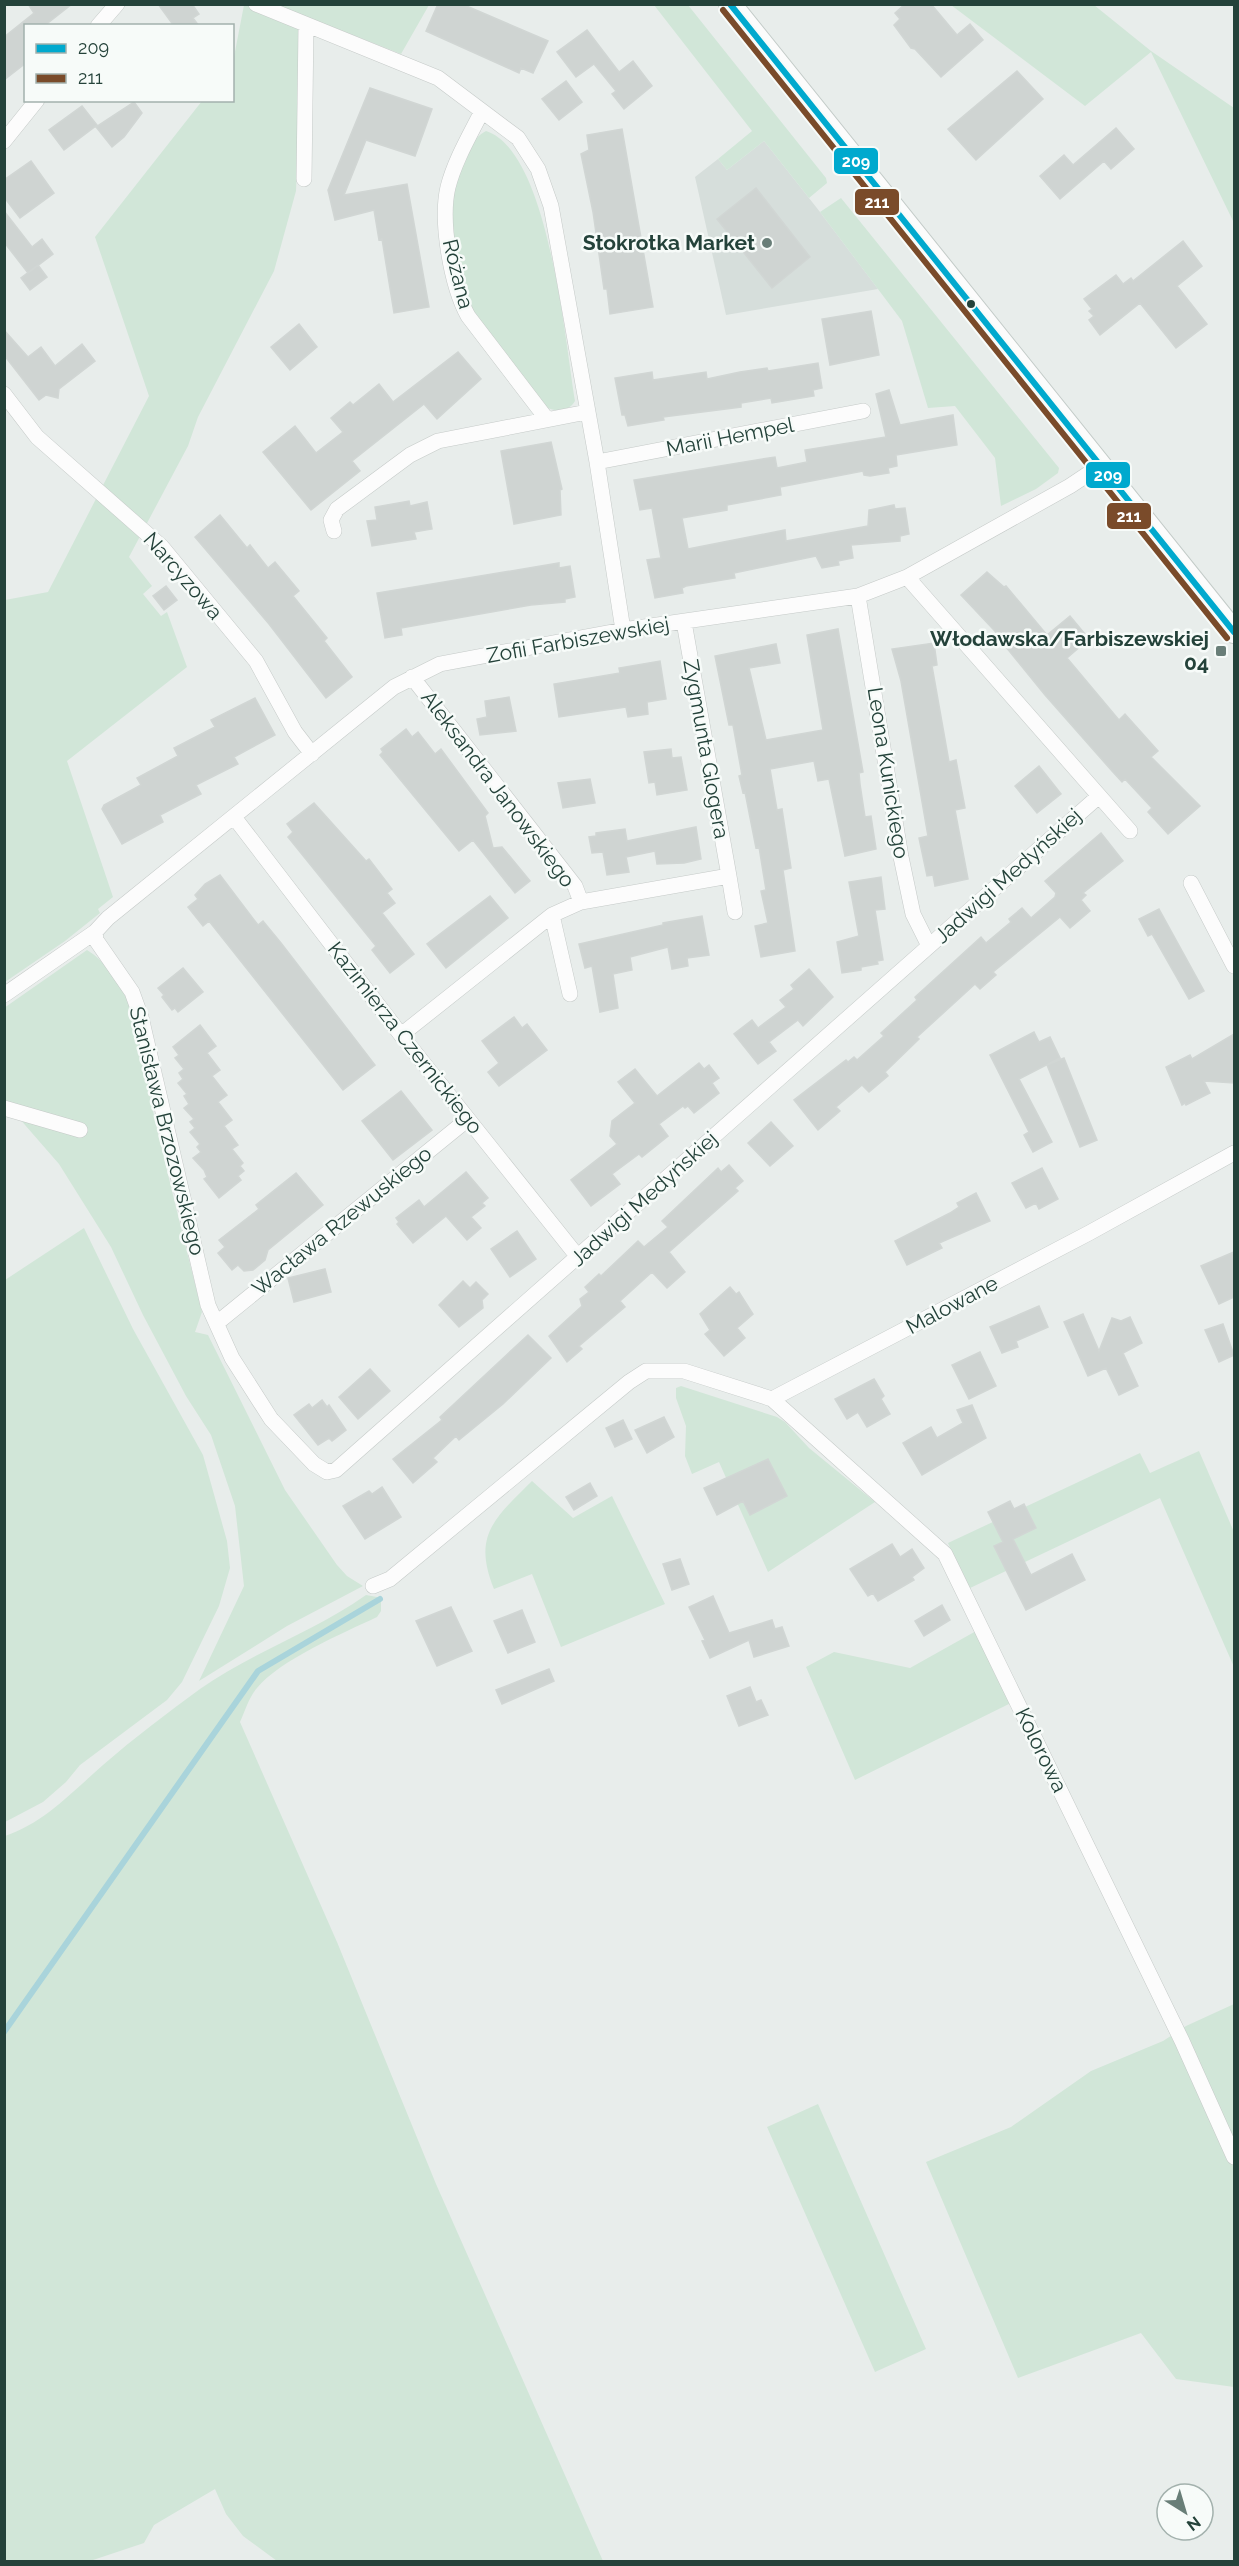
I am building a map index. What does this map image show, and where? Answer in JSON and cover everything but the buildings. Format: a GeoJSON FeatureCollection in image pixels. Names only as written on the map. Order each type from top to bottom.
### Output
{"type":"FeatureCollection","features":[{"type":"Feature","properties":{"kind":"main road"},"geometry":{"type":"LineString","coordinates":[[730,4],[1234,632]]}},
{"type":"Feature","properties":{"kind":"street"},"geometry":{"type":"LineString","coordinates":[[100,24],[117,4]]}},
{"type":"Feature","properties":{"kind":"street"},"geometry":{"type":"LineString","coordinates":[[256,4],[438,78],[518,138],[538,169],[551,206],[597,462],[623,630]]}},
{"type":"Feature","properties":{"kind":"street"},"geometry":{"type":"LineString","coordinates":[[304,179],[306,26]]}},
{"type":"Feature","properties":{"kind":"street"},"geometry":{"type":"LineString","coordinates":[[4,141],[35,102]]}},
{"type":"Feature","properties":{"kind":"street","name":"Różana"},"geometry":{"type":"LineString","coordinates":[[482,111],[460,157],[446,197],[451,260],[460,302],[468,316],[546,418]]}},
{"type":"Feature","properties":{"kind":"street","name":"Narcyzowa"},"geometry":{"type":"LineString","coordinates":[[4,394],[37,437],[162,547],[256,661],[295,732],[312,754]]}},
{"type":"Feature","properties":{"kind":"street","name":"Marii Hempel"},"geometry":{"type":"LineString","coordinates":[[597,462],[863,411]]}},
{"type":"Feature","properties":{"kind":"street"},"geometry":{"type":"LineString","coordinates":[[334,531],[331,520],[337,509],[410,454],[438,441],[546,418],[588,412]]}},
{"type":"Feature","properties":{"kind":"street","name":"Zofii Farbiszewskiej"},"geometry":{"type":"LineString","coordinates":[[94,932],[108,918],[394,687],[440,664],[623,630],[858,596],[907,577],[1070,486],[1100,466]]}},
{"type":"Feature","properties":{"kind":"street"},"geometry":{"type":"LineString","coordinates":[[907,577],[1130,831]]}},
{"type":"Feature","properties":{"kind":"street","name":"Leona Kunickiego"},"geometry":{"type":"LineString","coordinates":[[858,596],[901,857],[913,914],[929,946]]}},
{"type":"Feature","properties":{"kind":"street","name":"Zygmunta Glogera"},"geometry":{"type":"LineString","coordinates":[[684,622],[735,912]]}},
{"type":"Feature","properties":{"kind":"street","name":"Aleksandra Janowskiego"},"geometry":{"type":"LineString","coordinates":[[412,677],[575,886],[581,902]]}},
{"type":"Feature","properties":{"kind":"street","name":"Jadwigi Medyńskiej"},"geometry":{"type":"LineString","coordinates":[[217,1323],[232,1358],[271,1419],[314,1464],[327,1472],[336,1470],[1099,796]]}},
{"type":"Feature","properties":{"kind":"street","name":"Kazimierza Czernickiego"},"geometry":{"type":"LineString","coordinates":[[234,817],[401,1035],[578,1257]]}},
{"type":"Feature","properties":{"kind":"street"},"geometry":{"type":"LineString","coordinates":[[401,1035],[552,915],[581,902],[729,876]]}},
{"type":"Feature","properties":{"kind":"street"},"geometry":{"type":"LineString","coordinates":[[1191,883],[1234,966]]}},
{"type":"Feature","properties":{"kind":"street"},"geometry":{"type":"LineString","coordinates":[[552,915],[570,994]]}},
{"type":"Feature","properties":{"kind":"street"},"geometry":{"type":"LineString","coordinates":[[4,995],[94,932]]}},
{"type":"Feature","properties":{"kind":"street","name":"Stanisława Brzozowskiego"},"geometry":{"type":"LineString","coordinates":[[94,932],[96,940],[132,992],[141,1017],[208,1305],[217,1323]]}},
{"type":"Feature","properties":{"kind":"street"},"geometry":{"type":"LineString","coordinates":[[4,1108],[80,1130]]}},
{"type":"Feature","properties":{"kind":"street","name":"Wacława Rzewuskiego"},"geometry":{"type":"LineString","coordinates":[[217,1323],[468,1119]]}},
{"type":"Feature","properties":{"kind":"street","name":"Malowane"},"geometry":{"type":"LineString","coordinates":[[772,1399],[1089,1233],[1234,1153]]}},
{"type":"Feature","properties":{"kind":"street"},"geometry":{"type":"LineString","coordinates":[[373,1586],[390,1579],[629,1382],[646,1371],[659,1369],[684,1371],[772,1399]]}},
{"type":"Feature","properties":{"kind":"street","name":"Kolorowa"},"geometry":{"type":"LineString","coordinates":[[772,1399],[945,1554],[1172,2020],[1234,2157]]}},
{"type":"Feature","properties":{"kind":"shaded area"},"geometry":{"type":"Polygon","coordinates":[[[764,141],[878,289],[726,315],[695,177],[718,159],[727,170],[764,141]]]}},
{"type":"Feature","properties":{"kind":"green space"},"geometry":{"type":"Polygon","coordinates":[[[244,5],[429,5],[401,54],[307,17],[302,37],[296,191],[274,271],[198,417],[188,446],[129,557],[152,586],[143,594],[161,616],[167,612],[187,667],[67,761],[113,897],[98,909],[100,913],[65,941],[5,982],[5,600],[48,592],[149,396],[95,237],[201,102],[234,102],[234,57],[244,5]]]}},
{"type":"Feature","properties":{"kind":"green space"},"geometry":{"type":"Polygon","coordinates":[[[654,5],[688,5],[826,178],[827,183],[809,198],[764,141],[727,170],[718,159],[752,131],[654,5]]]}},
{"type":"Feature","properties":{"kind":"green space"},"geometry":{"type":"Polygon","coordinates":[[[951,5],[1094,5],[1151,51],[1234,108],[1234,223],[1151,52],[1085,106],[951,5]]]}},
{"type":"Feature","properties":{"kind":"green space"},"geometry":{"type":"Polygon","coordinates":[[[486,131],[508,146],[525,173],[539,210],[559,295],[575,401],[566,409],[553,410],[545,407],[483,327],[468,301],[462,283],[454,242],[453,201],[461,168],[477,138],[486,131]]]}},
{"type":"Feature","properties":{"kind":"green space"},"geometry":{"type":"Polygon","coordinates":[[[841,198],[1059,468],[1058,473],[1036,489],[1001,506],[995,458],[955,406],[928,408],[902,321],[820,212],[841,198]]]}},
{"type":"Feature","properties":{"kind":"green space"},"geometry":{"type":"Polygon","coordinates":[[[87,950],[106,966],[117,980],[126,995],[134,1017],[155,1120],[202,1312],[195,1332],[208,1335],[285,1490],[337,1565],[347,1576],[363,1586],[287,1626],[199,1681],[244,1586],[235,1506],[211,1435],[186,1396],[143,1315],[111,1247],[59,1164],[5,1102],[4,1008],[87,950]]]}},
{"type":"Feature","properties":{"kind":"green space"},"geometry":{"type":"Polygon","coordinates":[[[84,1228],[133,1329],[203,1455],[227,1541],[230,1568],[219,1606],[182,1682],[167,1700],[80,1765],[66,1782],[43,1802],[5,1822],[5,1280],[84,1228]]]}},
{"type":"Feature","properties":{"kind":"green space"},"geometry":{"type":"Polygon","coordinates":[[[681,1386],[777,1417],[785,1422],[809,1448],[875,1502],[768,1572],[719,1462],[692,1474],[685,1456],[686,1426],[676,1398],[676,1388],[681,1386]]]}},
{"type":"Feature","properties":{"kind":"green space"},"geometry":{"type":"Polygon","coordinates":[[[1199,1451],[1234,1532],[1234,1667],[1160,1498],[968,1589],[948,1543],[1140,1453],[1150,1473],[1199,1451]]]}},
{"type":"Feature","properties":{"kind":"green space"},"geometry":{"type":"Polygon","coordinates":[[[532,1481],[573,1518],[612,1496],[665,1604],[561,1647],[532,1574],[494,1589],[485,1555],[491,1529],[507,1506],[532,1481]]]}},
{"type":"Feature","properties":{"kind":"green space"},"geometry":{"type":"Polygon","coordinates":[[[366,1595],[377,1597],[381,1601],[381,1611],[377,1617],[330,1639],[281,1667],[254,1692],[240,1722],[337,1942],[436,2184],[603,2561],[277,2561],[243,2536],[226,2514],[215,2489],[154,2525],[144,2543],[90,2561],[5,2561],[5,1836],[45,1815],[127,1745],[200,1689],[366,1595]]]}},
{"type":"Feature","properties":{"kind":"green space"},"geometry":{"type":"Polygon","coordinates":[[[985,1626],[1021,1698],[855,1780],[806,1667],[834,1652],[910,1668],[985,1626]]]}},
{"type":"Feature","properties":{"kind":"green space"},"geometry":{"type":"Polygon","coordinates":[[[1234,2004],[1234,2387],[1176,2379],[1141,2333],[1018,2378],[926,2162],[1011,2127],[1091,2071],[1163,2041],[1186,2026],[1234,2004]]]}},
{"type":"Feature","properties":{"kind":"green space"},"geometry":{"type":"Polygon","coordinates":[[[818,2104],[926,2349],[875,2372],[767,2127],[818,2104]]]}},
{"type":"Feature","properties":{"kind":"waterway"},"geometry":{"type":"LineString","coordinates":[[4,2032],[258,1671],[380,1599]]}},
{"type":"Feature","properties":{"kind":"transit line","name":"209"},"geometry":{"type":"LineString","coordinates":[[730,4],[1234,632]]}},
{"type":"Feature","properties":{"kind":"transit line","name":"211"},"geometry":{"type":"LineString","coordinates":[[723,10],[1227,638]]}},
{"type":"Feature","properties":{"kind":"place","name":"Stokrotka Market"},"geometry":{"type":"Point","coordinates":[767,243]}},
{"type":"Feature","properties":{"kind":"place","name":"Włodawska/Farbiszewskiej 04"},"geometry":{"type":"Point","coordinates":[1221,651]}}]}
